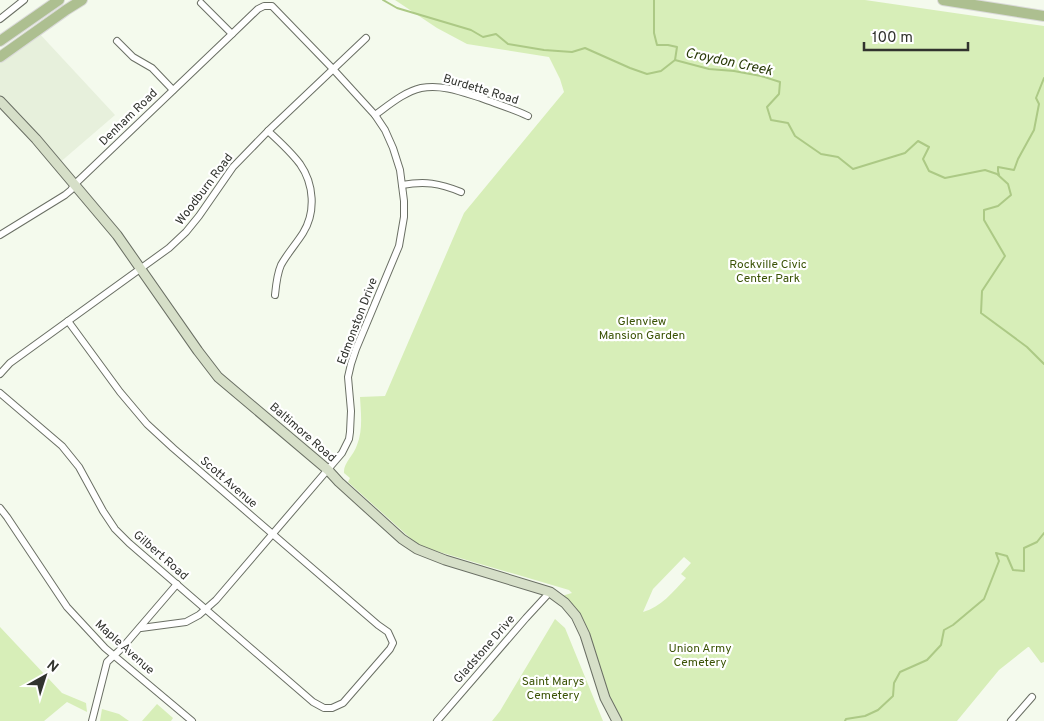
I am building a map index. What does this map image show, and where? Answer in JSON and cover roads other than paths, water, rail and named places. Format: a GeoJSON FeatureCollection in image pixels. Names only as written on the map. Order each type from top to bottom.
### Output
{"type":"FeatureCollection","features":[{"type":"Feature","properties":{"kind":"main road"},"geometry":{"type":"LineString","coordinates":[[0,42],[59,0]]}},
{"type":"Feature","properties":{"kind":"main road"},"geometry":{"type":"LineString","coordinates":[[0,57],[82,0]]}},
{"type":"Feature","properties":{"kind":"main road"},"geometry":{"type":"LineString","coordinates":[[944,0],[1044,16]]}},
{"type":"Feature","properties":{"kind":"street"},"geometry":{"type":"LineString","coordinates":[[0,19],[24,0]]}},
{"type":"Feature","properties":{"kind":"street"},"geometry":{"type":"LineString","coordinates":[[201,3],[232,34]]}},
{"type":"Feature","properties":{"kind":"street","name":"Denham Road"},"geometry":{"type":"LineString","coordinates":[[0,235],[71,190],[173,90],[258,9],[264,6]]}},
{"type":"Feature","properties":{"kind":"street","name":"Edmonston Drive"},"geometry":{"type":"LineString","coordinates":[[141,628],[186,622],[199,616],[216,600],[342,453],[349,439],[350,432],[351,411],[348,377],[351,364],[399,246],[404,217],[404,201],[400,170],[385,130],[375,115],[272,6],[264,6]]}},
{"type":"Feature","properties":{"kind":"street","name":"Woodburn Road"},"geometry":{"type":"LineString","coordinates":[[0,374],[10,363],[169,248],[199,216],[233,167],[366,38]]}},
{"type":"Feature","properties":{"kind":"street"},"geometry":{"type":"LineString","coordinates":[[117,41],[132,57],[152,68],[173,90]]}},
{"type":"Feature","properties":{"kind":"street","name":"Burdette Road"},"geometry":{"type":"LineString","coordinates":[[375,115],[407,93],[420,88],[435,86],[454,89],[528,116]]}},
{"type":"Feature","properties":{"kind":"street","name":"Baltimore Road"},"geometry":{"type":"LineString","coordinates":[[0,101],[75,184],[116,235],[218,377],[328,470],[402,539],[417,549],[445,560],[550,592],[566,603],[576,616],[585,635],[605,698],[617,721]]}},
{"type":"Feature","properties":{"kind":"street"},"geometry":{"type":"LineString","coordinates":[[268,131],[299,163],[305,172],[311,189],[312,204],[304,231],[280,266],[276,280],[275,295]]}},
{"type":"Feature","properties":{"kind":"street"},"geometry":{"type":"LineString","coordinates":[[402,185],[433,183],[461,192]]}},
{"type":"Feature","properties":{"kind":"street","name":"Scott Avenue"},"geometry":{"type":"LineString","coordinates":[[68,321],[120,392],[147,424],[180,455],[388,632],[393,643],[390,649],[343,704],[332,708]]}},
{"type":"Feature","properties":{"kind":"street","name":"Gilbert Road"},"geometry":{"type":"LineString","coordinates":[[0,393],[62,446],[79,467],[115,529],[129,543],[313,702],[324,708],[332,708]]}},
{"type":"Feature","properties":{"kind":"street","name":"Maple Avenue"},"geometry":{"type":"LineString","coordinates":[[0,508],[67,607],[105,648],[192,721]]}},
{"type":"Feature","properties":{"kind":"street"},"geometry":{"type":"LineString","coordinates":[[92,721],[107,662],[141,628],[177,584]]}},
{"type":"Feature","properties":{"kind":"street","name":"Gladstone Drive"},"geometry":{"type":"LineString","coordinates":[[437,721],[550,592]]}},
{"type":"Feature","properties":{"kind":"street"},"geometry":{"type":"LineString","coordinates":[[1011,721],[1032,697]]}},
{"type":"Feature","properties":{"kind":"waterway","name":"Croydon Creek"},"geometry":{"type":"LineString","coordinates":[[383,0],[397,8],[471,30],[483,37],[496,34],[508,44],[544,50],[572,52],[585,48],[647,74],[661,71],[675,60],[709,69],[761,76],[780,82],[779,94],[767,107],[771,120],[788,123],[795,136],[821,154],[838,157],[853,169],[905,153],[918,141],[929,147],[923,159],[929,171],[945,178],[985,170],[997,174],[1008,184],[1011,195],[998,206],[984,210],[984,220],[1005,256],[982,291],[981,313],[1027,347],[1044,364]]}},
{"type":"Feature","properties":{"kind":"waterway"},"geometry":{"type":"LineString","coordinates":[[654,0],[654,33],[657,45],[677,47],[675,60]]}},
{"type":"Feature","properties":{"kind":"waterway"},"geometry":{"type":"LineString","coordinates":[[999,175],[998,167],[1014,170],[1034,130],[1039,104],[1036,98],[1044,78]]}},
{"type":"Feature","properties":{"kind":"waterway"},"geometry":{"type":"LineString","coordinates":[[845,721],[846,719],[865,716],[878,710],[893,696],[894,683],[900,672],[927,660],[941,645],[944,630],[953,625],[984,599],[999,561],[996,553],[1007,556],[1013,570],[1024,571],[1024,548],[1037,542],[1044,533]]}},
{"type":"Feature","properties":{"kind":"park label","name":"Rockville Civic Center Park"},"geometry":{"type":"Point","coordinates":[768,271]}},
{"type":"Feature","properties":{"kind":"park label","name":"Glenview Mansion Garden"},"geometry":{"type":"Point","coordinates":[642,328]}},
{"type":"Feature","properties":{"kind":"park label","name":"Union Army Cemetery"},"geometry":{"type":"Point","coordinates":[700,655]}},
{"type":"Feature","properties":{"kind":"park label","name":"Saint Marys Cemetery"},"geometry":{"type":"Point","coordinates":[553,688]}}]}
